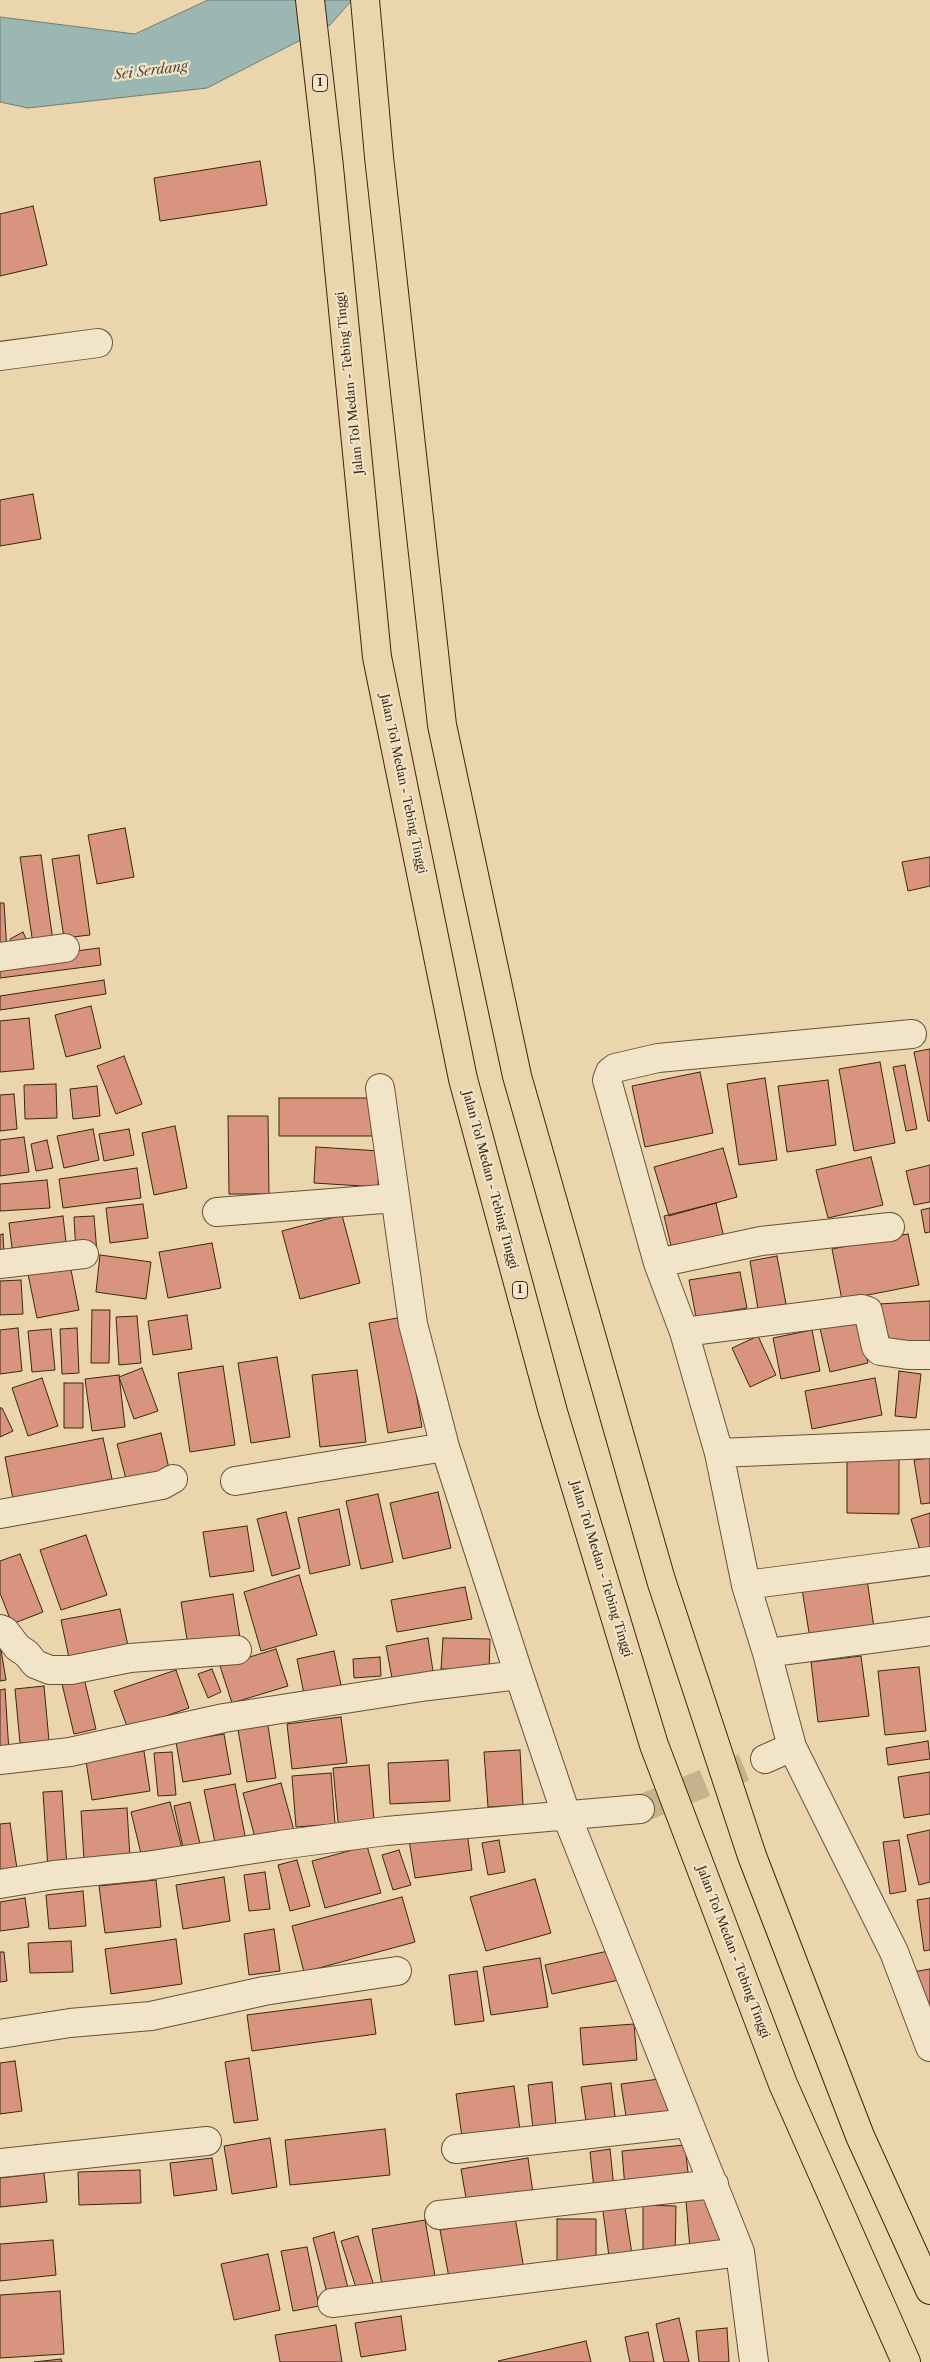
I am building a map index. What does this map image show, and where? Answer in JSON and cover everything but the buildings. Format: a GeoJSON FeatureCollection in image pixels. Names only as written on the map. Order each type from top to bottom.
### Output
{"type":"FeatureCollection","features":[{"type":"Feature","properties":{"kind":"highway","name":"Jalan Tol Medan - Tebing Tinggi"},"geometry":{"type":"LineString","coordinates":[[310,0],[329,167],[377,657],[463,1079],[553,1412],[654,1745],[783,2084],[906,2362]]}},
{"type":"Feature","properties":{"kind":"highway"},"geometry":{"type":"LineString","coordinates":[[365,0],[378,157],[442,725],[516,1076],[661,1580],[752,1856],[860,2136],[930,2290]]}},
{"type":"Feature","properties":{"kind":"street"},"geometry":{"type":"LineString","coordinates":[[0,356],[98,342]]}},
{"type":"Feature","properties":{"kind":"street"},"geometry":{"type":"LineString","coordinates":[[0,957],[65,948]]}},
{"type":"Feature","properties":{"kind":"street"},"geometry":{"type":"LineString","coordinates":[[912,1034],[658,1058],[612,1070],[607,1080],[658,1262],[684,1332],[719,1453],[746,1585],[767,1653],[792,1747],[894,1952],[930,2047]]}},
{"type":"Feature","properties":{"kind":"street"},"geometry":{"type":"LineString","coordinates":[[380,1088],[413,1324],[445,1447],[518,1676],[566,1814],[740,2252],[754,2362]]}},
{"type":"Feature","properties":{"kind":"street"},"geometry":{"type":"LineString","coordinates":[[217,1212],[395,1198]]}},
{"type":"Feature","properties":{"kind":"street"},"geometry":{"type":"LineString","coordinates":[[658,1262],[762,1242],[890,1227]]}},
{"type":"Feature","properties":{"kind":"street"},"geometry":{"type":"LineString","coordinates":[[0,1264],[84,1254]]}},
{"type":"Feature","properties":{"kind":"street"},"geometry":{"type":"LineString","coordinates":[[684,1332],[862,1309],[868,1311],[876,1347],[880,1350],[908,1355],[930,1355]]}},
{"type":"Feature","properties":{"kind":"street"},"geometry":{"type":"LineString","coordinates":[[719,1453],[930,1444]]}},
{"type":"Feature","properties":{"kind":"street"},"geometry":{"type":"LineString","coordinates":[[235,1480],[445,1447]]}},
{"type":"Feature","properties":{"kind":"street"},"geometry":{"type":"LineString","coordinates":[[0,1514],[162,1485],[173,1479]]}},
{"type":"Feature","properties":{"kind":"street"},"geometry":{"type":"LineString","coordinates":[[746,1585],[930,1561]]}},
{"type":"Feature","properties":{"kind":"street"},"geometry":{"type":"LineString","coordinates":[[0,1630],[5,1631],[17,1647],[27,1654],[35,1664],[50,1670],[71,1670],[130,1658],[237,1650]]}},
{"type":"Feature","properties":{"kind":"street"},"geometry":{"type":"LineString","coordinates":[[767,1653],[930,1631]]}},
{"type":"Feature","properties":{"kind":"street"},"geometry":{"type":"LineString","coordinates":[[0,1760],[70,1752],[224,1718],[428,1686],[518,1676]]}},
{"type":"Feature","properties":{"kind":"street"},"geometry":{"type":"LineString","coordinates":[[765,1759],[792,1747]]}},
{"type":"Feature","properties":{"kind":"street"},"geometry":{"type":"LineString","coordinates":[[0,1884],[54,1875],[146,1866],[386,1831],[566,1814],[602,1814],[640,1808]]}},
{"type":"Feature","properties":{"kind":"street"},"geometry":{"type":"LineString","coordinates":[[0,2034],[70,2023],[151,2016],[264,1991],[397,1972]]}},
{"type":"Feature","properties":{"kind":"street"},"geometry":{"type":"LineString","coordinates":[[456,2149],[688,2123]]}},
{"type":"Feature","properties":{"kind":"street"},"geometry":{"type":"LineString","coordinates":[[0,2162],[207,2141]]}},
{"type":"Feature","properties":{"kind":"street"},"geometry":{"type":"LineString","coordinates":[[439,2215],[714,2184]]}},
{"type":"Feature","properties":{"kind":"street"},"geometry":{"type":"LineString","coordinates":[[332,2303],[740,2252]]}},
{"type":"Feature","properties":{"kind":"water","name":"Sei Serdang"},"geometry":{"type":"Polygon","coordinates":[[[208,0],[352,0],[330,25],[207,88],[28,108],[0,102],[0,17],[135,34],[208,0]]]}},
{"type":"Feature","properties":{"kind":"tunnel"},"geometry":{"type":"LineString","coordinates":[[640,1809],[765,1759]]}}]}
